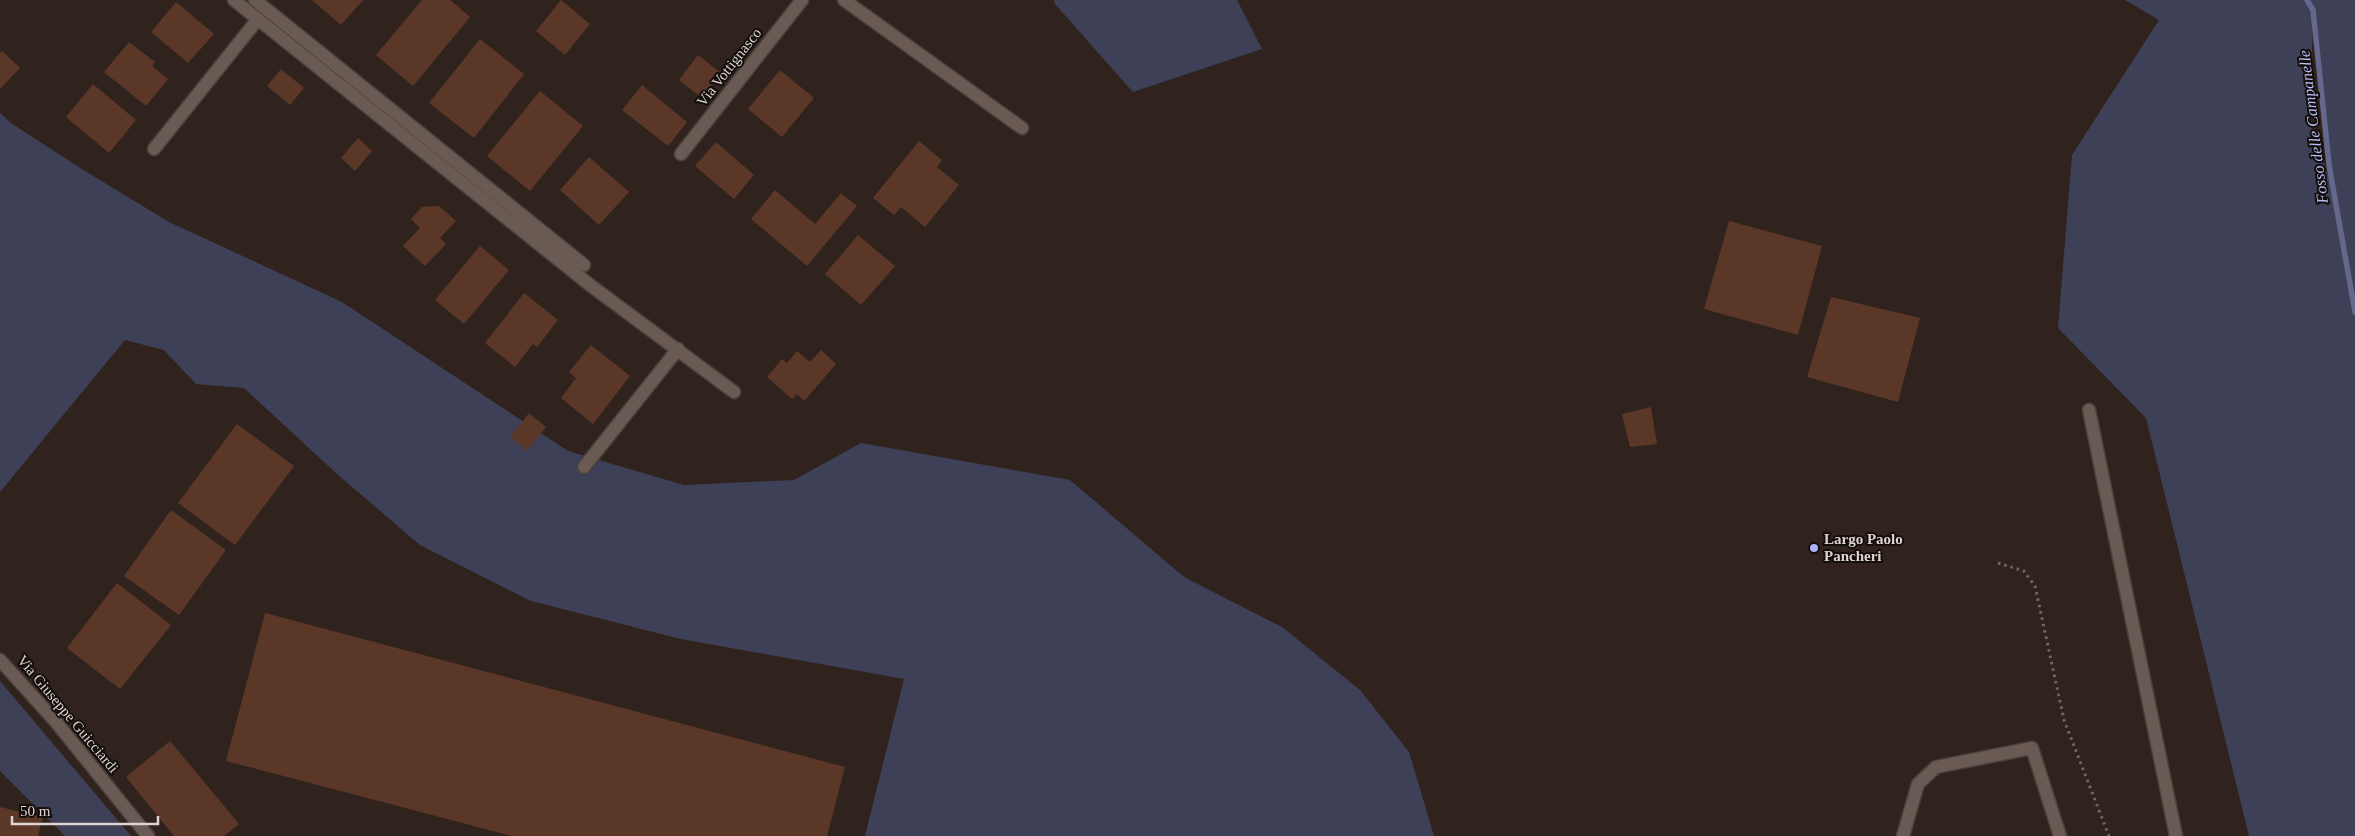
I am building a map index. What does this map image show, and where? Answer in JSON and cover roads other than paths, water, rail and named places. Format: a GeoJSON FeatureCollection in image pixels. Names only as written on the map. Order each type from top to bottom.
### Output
{"type":"FeatureCollection","features":[{"type":"Feature","properties":{"kind":"street"},"geometry":{"type":"LineString","coordinates":[[234,0],[590,285],[734,392]]}},
{"type":"Feature","properties":{"kind":"street"},"geometry":{"type":"LineString","coordinates":[[255,0],[584,264]]}},
{"type":"Feature","properties":{"kind":"street","name":"Via Vottignasco"},"geometry":{"type":"LineString","coordinates":[[681,154],[802,0]]}},
{"type":"Feature","properties":{"kind":"street"},"geometry":{"type":"LineString","coordinates":[[844,0],[1022,128]]}},
{"type":"Feature","properties":{"kind":"street"},"geometry":{"type":"LineString","coordinates":[[154,149],[258,19]]}},
{"type":"Feature","properties":{"kind":"street"},"geometry":{"type":"LineString","coordinates":[[584,467],[678,349]]}},
{"type":"Feature","properties":{"kind":"street"},"geometry":{"type":"LineString","coordinates":[[2089,410],[2176,836]]}},
{"type":"Feature","properties":{"kind":"street","name":"Via Giuseppe Guicciardi"},"geometry":{"type":"LineString","coordinates":[[0,660],[56,722],[148,836]]}},
{"type":"Feature","properties":{"kind":"street"},"geometry":{"type":"LineString","coordinates":[[1903,836],[1918,784],[1936,768],[2032,748],[2060,836]]}},
{"type":"Feature","properties":{"kind":"waterway","name":"Fosso delle Campanelle"},"geometry":{"type":"LineString","coordinates":[[2307,0],[2313,10],[2329,165],[2355,312]]}},
{"type":"Feature","properties":{"kind":"place","name":"Largo Paolo Pancheri"},"geometry":{"type":"Point","coordinates":[1814,548]}}]}
